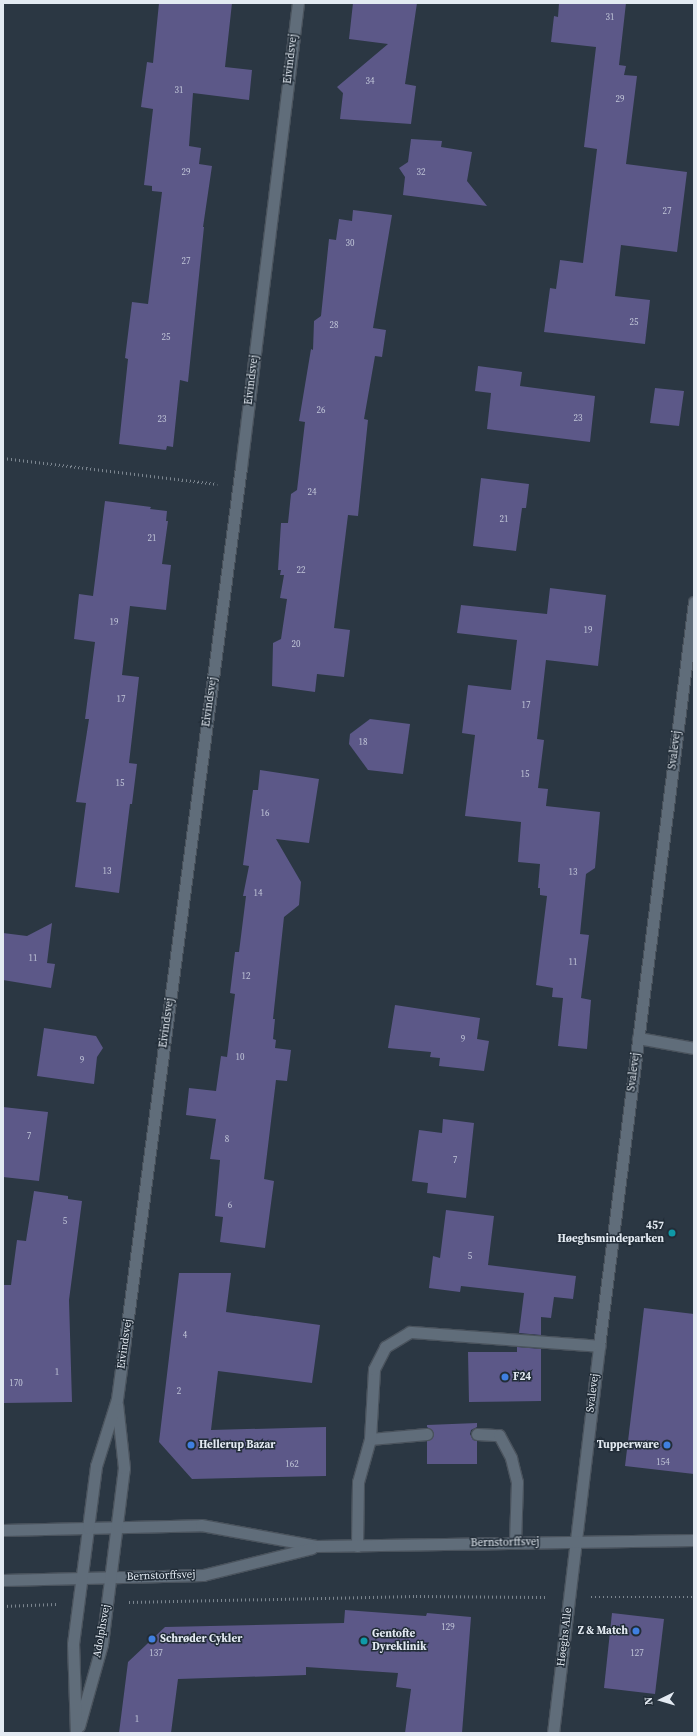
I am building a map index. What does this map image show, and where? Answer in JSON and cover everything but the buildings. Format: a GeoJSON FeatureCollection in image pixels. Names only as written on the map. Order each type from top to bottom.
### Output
{"type":"FeatureCollection","features":[{"type":"Feature","properties":{"kind":"street","name":"Eivindsvej"},"geometry":{"type":"LineString","coordinates":[[81,1578],[96,1466],[117,1399],[239,486],[298,3]]}},
{"type":"Feature","properties":{"kind":"street","name":"Svalevej"},"geometry":{"type":"LineString","coordinates":[[576,1542],[638,1038],[692,638],[694,602]]}},
{"type":"Feature","properties":{"kind":"street"},"geometry":{"type":"LineString","coordinates":[[638,1038],[694,1048]]}},
{"type":"Feature","properties":{"kind":"street"},"geometry":{"type":"LineString","coordinates":[[357,1546],[358,1482],[370,1440],[374,1369],[385,1346],[410,1332],[599,1346]]}},
{"type":"Feature","properties":{"kind":"street","name":"Eivindsvej"},"geometry":{"type":"LineString","coordinates":[[117,1399],[124,1468],[117,1528]]}},
{"type":"Feature","properties":{"kind":"street"},"geometry":{"type":"LineString","coordinates":[[370,1440],[427,1434]]}},
{"type":"Feature","properties":{"kind":"street"},"geometry":{"type":"LineString","coordinates":[[477,1434],[499,1435],[511,1458],[517,1482],[515,1543]]}},
{"type":"Feature","properties":{"kind":"street","name":"Bernstorffsvej"},"geometry":{"type":"LineString","coordinates":[[3,1530],[201,1525],[316,1546],[694,1540]]}},
{"type":"Feature","properties":{"kind":"street","name":"Adolphsvej"},"geometry":{"type":"LineString","coordinates":[[76,1733],[102,1644],[117,1528]]}},
{"type":"Feature","properties":{"kind":"street","name":"Høeghs Alle"},"geometry":{"type":"LineString","coordinates":[[553,1733],[576,1542]]}},
{"type":"Feature","properties":{"kind":"street","name":"Bernstorffsvej"},"geometry":{"type":"LineString","coordinates":[[3,1580],[203,1575],[316,1546]]}},
{"type":"Feature","properties":{"kind":"street","name":"Adolphsvej"},"geometry":{"type":"LineString","coordinates":[[76,1733],[73,1644],[81,1578]]}},
{"type":"Feature","properties":{"kind":"path"},"geometry":{"type":"LineString","coordinates":[[3,458],[239,486]]}},
{"type":"Feature","properties":{"kind":"path"},"geometry":{"type":"LineString","coordinates":[[107,1603],[416,1596],[694,1597]]}},
{"type":"Feature","properties":{"kind":"path"},"geometry":{"type":"LineString","coordinates":[[3,1606],[78,1604]]}},
{"type":"Feature","properties":{"kind":"place","name":"457 Høeghsmindeparken"},"geometry":{"type":"Point","coordinates":[672,1233]}},
{"type":"Feature","properties":{"kind":"place","name":"F24"},"geometry":{"type":"Point","coordinates":[505,1377]}},
{"type":"Feature","properties":{"kind":"place","name":"Hellerup Bazar"},"geometry":{"type":"Point","coordinates":[191,1445]}},
{"type":"Feature","properties":{"kind":"place","name":"Tupperware"},"geometry":{"type":"Point","coordinates":[667,1445]}},
{"type":"Feature","properties":{"kind":"place","name":"Z & Match"},"geometry":{"type":"Point","coordinates":[636,1631]}},
{"type":"Feature","properties":{"kind":"place","name":"Schrøder Cykler"},"geometry":{"type":"Point","coordinates":[152,1639]}},
{"type":"Feature","properties":{"kind":"place","name":"Gentofte Dyreklinik"},"geometry":{"type":"Point","coordinates":[364,1641]}}]}
